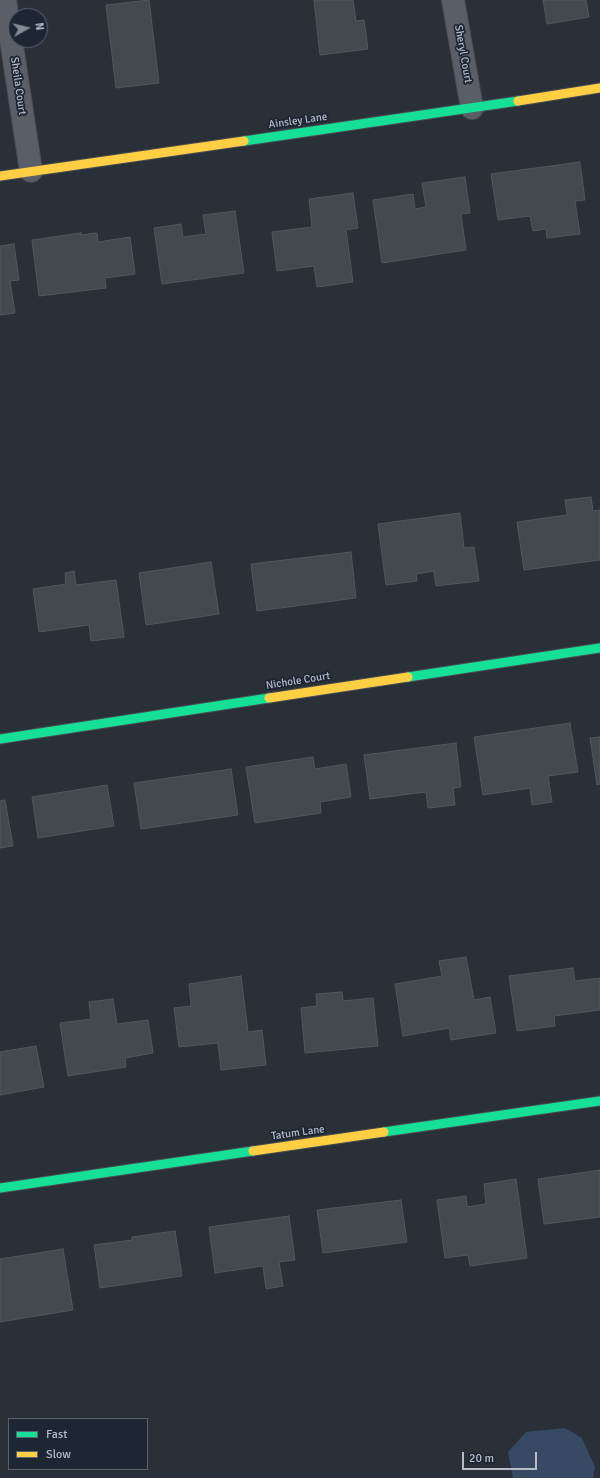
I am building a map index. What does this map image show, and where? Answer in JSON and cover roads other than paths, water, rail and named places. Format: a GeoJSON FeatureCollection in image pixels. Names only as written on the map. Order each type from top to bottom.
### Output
{"type":"FeatureCollection","features":[{"type":"Feature","properties":{"kind":"street","name":"Sheila Court"},"geometry":{"type":"LineString","coordinates":[[5,0],[31,171]]}},
{"type":"Feature","properties":{"kind":"street","name":"Sheryl Court"},"geometry":{"type":"LineString","coordinates":[[453,0],[472,108]]}},
{"type":"Feature","properties":{"kind":"street","name":"Ainsley Lane"},"geometry":{"type":"LineString","coordinates":[[0,176],[472,108],[600,88]]}},
{"type":"Feature","properties":{"kind":"street","name":"Nichole Court"},"geometry":{"type":"LineString","coordinates":[[0,739],[600,648]]}},
{"type":"Feature","properties":{"kind":"street","name":"Tatum Lane"},"geometry":{"type":"LineString","coordinates":[[0,1188],[600,1101]]}},
{"type":"Feature","properties":{"kind":"water"},"geometry":{"type":"Polygon","coordinates":[[[565,1428],[582,1438],[595,1467],[593,1478],[513,1478],[508,1452],[526,1432],[565,1428]]]}}]}
